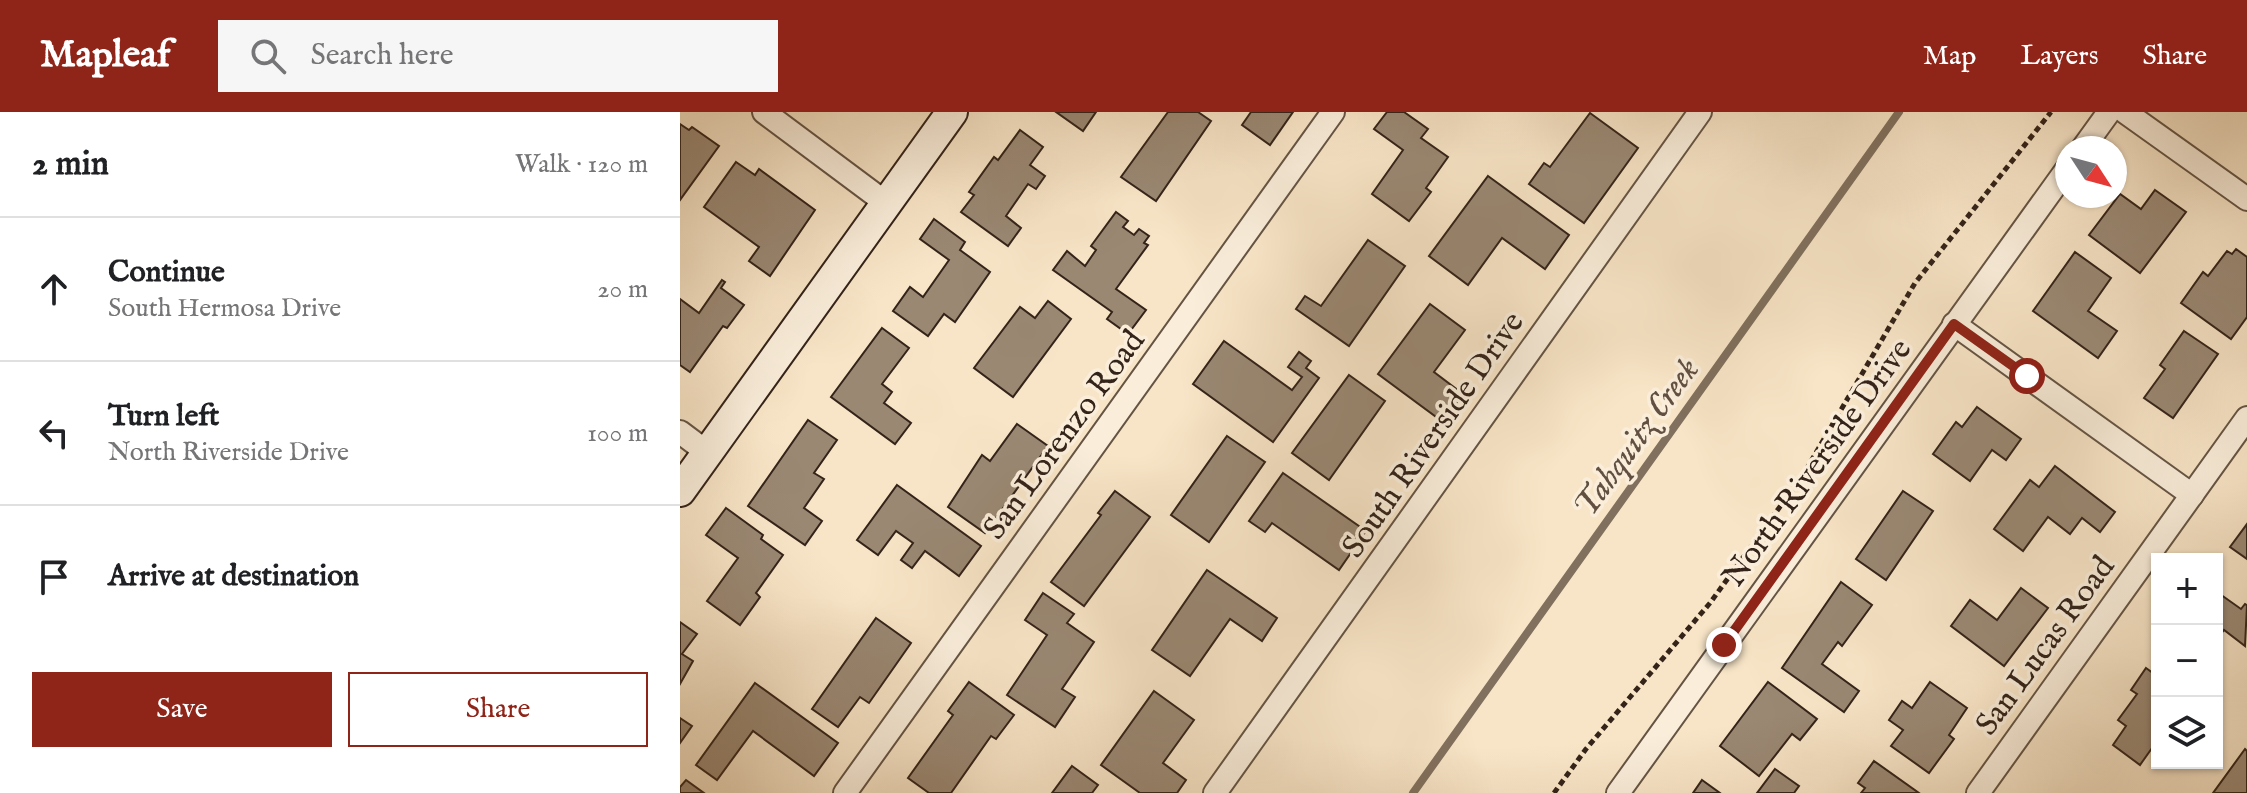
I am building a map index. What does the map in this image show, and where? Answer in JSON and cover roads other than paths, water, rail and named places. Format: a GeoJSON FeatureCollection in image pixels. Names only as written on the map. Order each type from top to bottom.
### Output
{"type":"FeatureCollection","features":[{"type":"Feature","properties":{"kind":"street"},"geometry":{"type":"LineString","coordinates":[[764,112],[886,203]]}},
{"type":"Feature","properties":{"kind":"street"},"geometry":{"type":"LineString","coordinates":[[680,491],[952,112]]}},
{"type":"Feature","properties":{"kind":"street","name":"San Lorenzo Road"},"geometry":{"type":"LineString","coordinates":[[845,793],[1333,112]]}},
{"type":"Feature","properties":{"kind":"street","name":"South Riverside Drive"},"geometry":{"type":"LineString","coordinates":[[1215,793],[1700,112]]}},
{"type":"Feature","properties":{"kind":"street"},"geometry":{"type":"LineString","coordinates":[[2092,136],[2109,112]]}},
{"type":"Feature","properties":{"kind":"street"},"geometry":{"type":"LineString","coordinates":[[2125,112],[2247,199]]}},
{"type":"Feature","properties":{"kind":"street","name":"North Riverside Drive"},"geometry":{"type":"LineString","coordinates":[[1618,793],[2055,185]]}},
{"type":"Feature","properties":{"kind":"street"},"geometry":{"type":"LineString","coordinates":[[1954,324],[2192,495]]}},
{"type":"Feature","properties":{"kind":"street","name":"San Lucas Road"},"geometry":{"type":"LineString","coordinates":[[1978,793],[2247,418]]}},
{"type":"Feature","properties":{"kind":"street"},"geometry":{"type":"LineString","coordinates":[[680,432],[708,453]]}},
{"type":"Feature","properties":{"kind":"waterway","name":"Tahquitz Creek"},"geometry":{"type":"LineString","coordinates":[[1413,793],[1899,112]]}}]}
